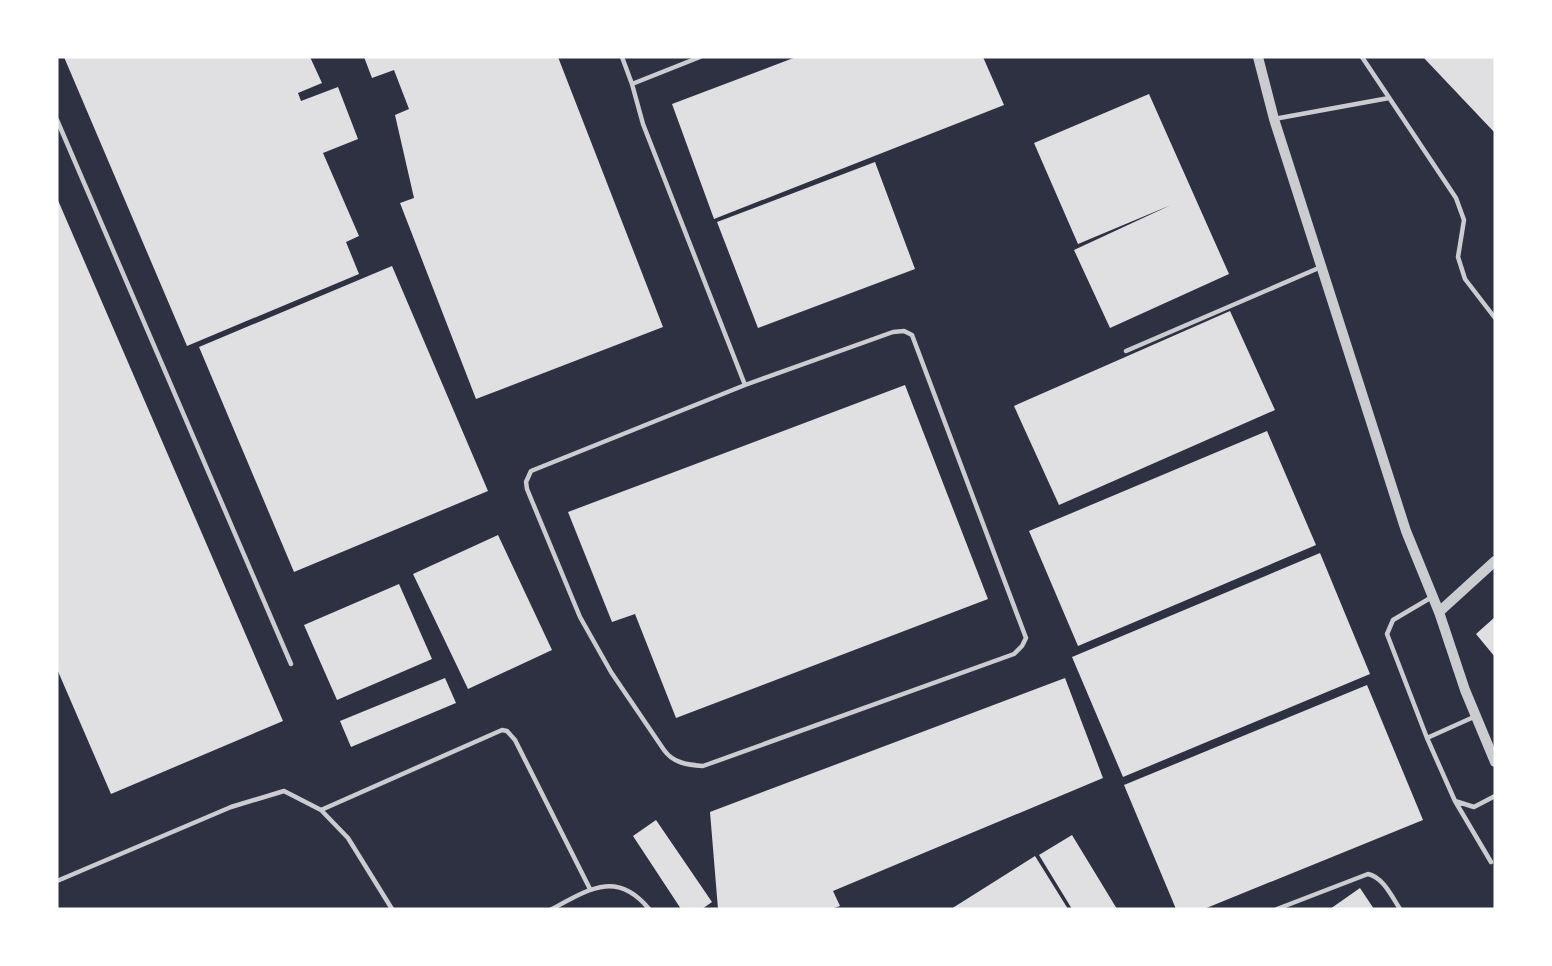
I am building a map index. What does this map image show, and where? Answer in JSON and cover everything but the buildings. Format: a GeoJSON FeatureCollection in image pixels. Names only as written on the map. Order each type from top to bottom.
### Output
{"type":"FeatureCollection","features":[{"type":"Feature","properties":{"kind":"street"},"geometry":{"type":"LineString","coordinates":[[1258,57],[1274,119],[1406,531],[1439,612],[1465,690],[1495,762]]}},
{"type":"Feature","properties":{"kind":"street"},"geometry":{"type":"LineString","coordinates":[[1439,612],[1495,561]]}},
{"type":"Feature","properties":{"kind":"lane"},"geometry":{"type":"LineString","coordinates":[[622,57],[643,124],[745,386]]}},
{"type":"Feature","properties":{"kind":"lane"},"geometry":{"type":"LineString","coordinates":[[632,84],[700,57]]}},
{"type":"Feature","properties":{"kind":"lane"},"geometry":{"type":"LineString","coordinates":[[1362,57],[1456,198],[1464,220],[1458,257],[1465,279],[1495,318]]}},
{"type":"Feature","properties":{"kind":"lane"},"geometry":{"type":"LineString","coordinates":[[1274,119],[1389,98]]}},
{"type":"Feature","properties":{"kind":"lane"},"geometry":{"type":"LineString","coordinates":[[57,120],[291,664]]}},
{"type":"Feature","properties":{"kind":"lane"},"geometry":{"type":"LineString","coordinates":[[1126,351],[1321,267]]}},
{"type":"Feature","properties":{"kind":"lane"},"geometry":{"type":"LineString","coordinates":[[904,331],[912,335],[1026,638],[1014,654],[703,766],[686,765],[669,757],[620,686],[589,633],[567,585],[526,482],[531,471],[745,386],[893,332],[904,331]]}},
{"type":"Feature","properties":{"kind":"lane"},"geometry":{"type":"LineString","coordinates":[[1432,597],[1393,620],[1387,634],[1427,738],[1455,801],[1491,862]]}},
{"type":"Feature","properties":{"kind":"lane"},"geometry":{"type":"LineString","coordinates":[[1427,738],[1476,716]]}},
{"type":"Feature","properties":{"kind":"lane"},"geometry":{"type":"LineString","coordinates":[[321,810],[502,730],[507,731],[515,740],[590,889]]}},
{"type":"Feature","properties":{"kind":"lane"},"geometry":{"type":"LineString","coordinates":[[57,881],[231,807],[284,791],[321,810],[348,838],[393,909]]}},
{"type":"Feature","properties":{"kind":"lane"},"geometry":{"type":"LineString","coordinates":[[1455,801],[1474,807],[1495,796]]}},
{"type":"Feature","properties":{"kind":"lane"},"geometry":{"type":"LineString","coordinates":[[1277,909],[1368,874],[1383,883],[1400,909]]}},
{"type":"Feature","properties":{"kind":"lane"},"geometry":{"type":"LineString","coordinates":[[552,909],[590,889],[616,886],[638,896],[649,909]]}}]}
